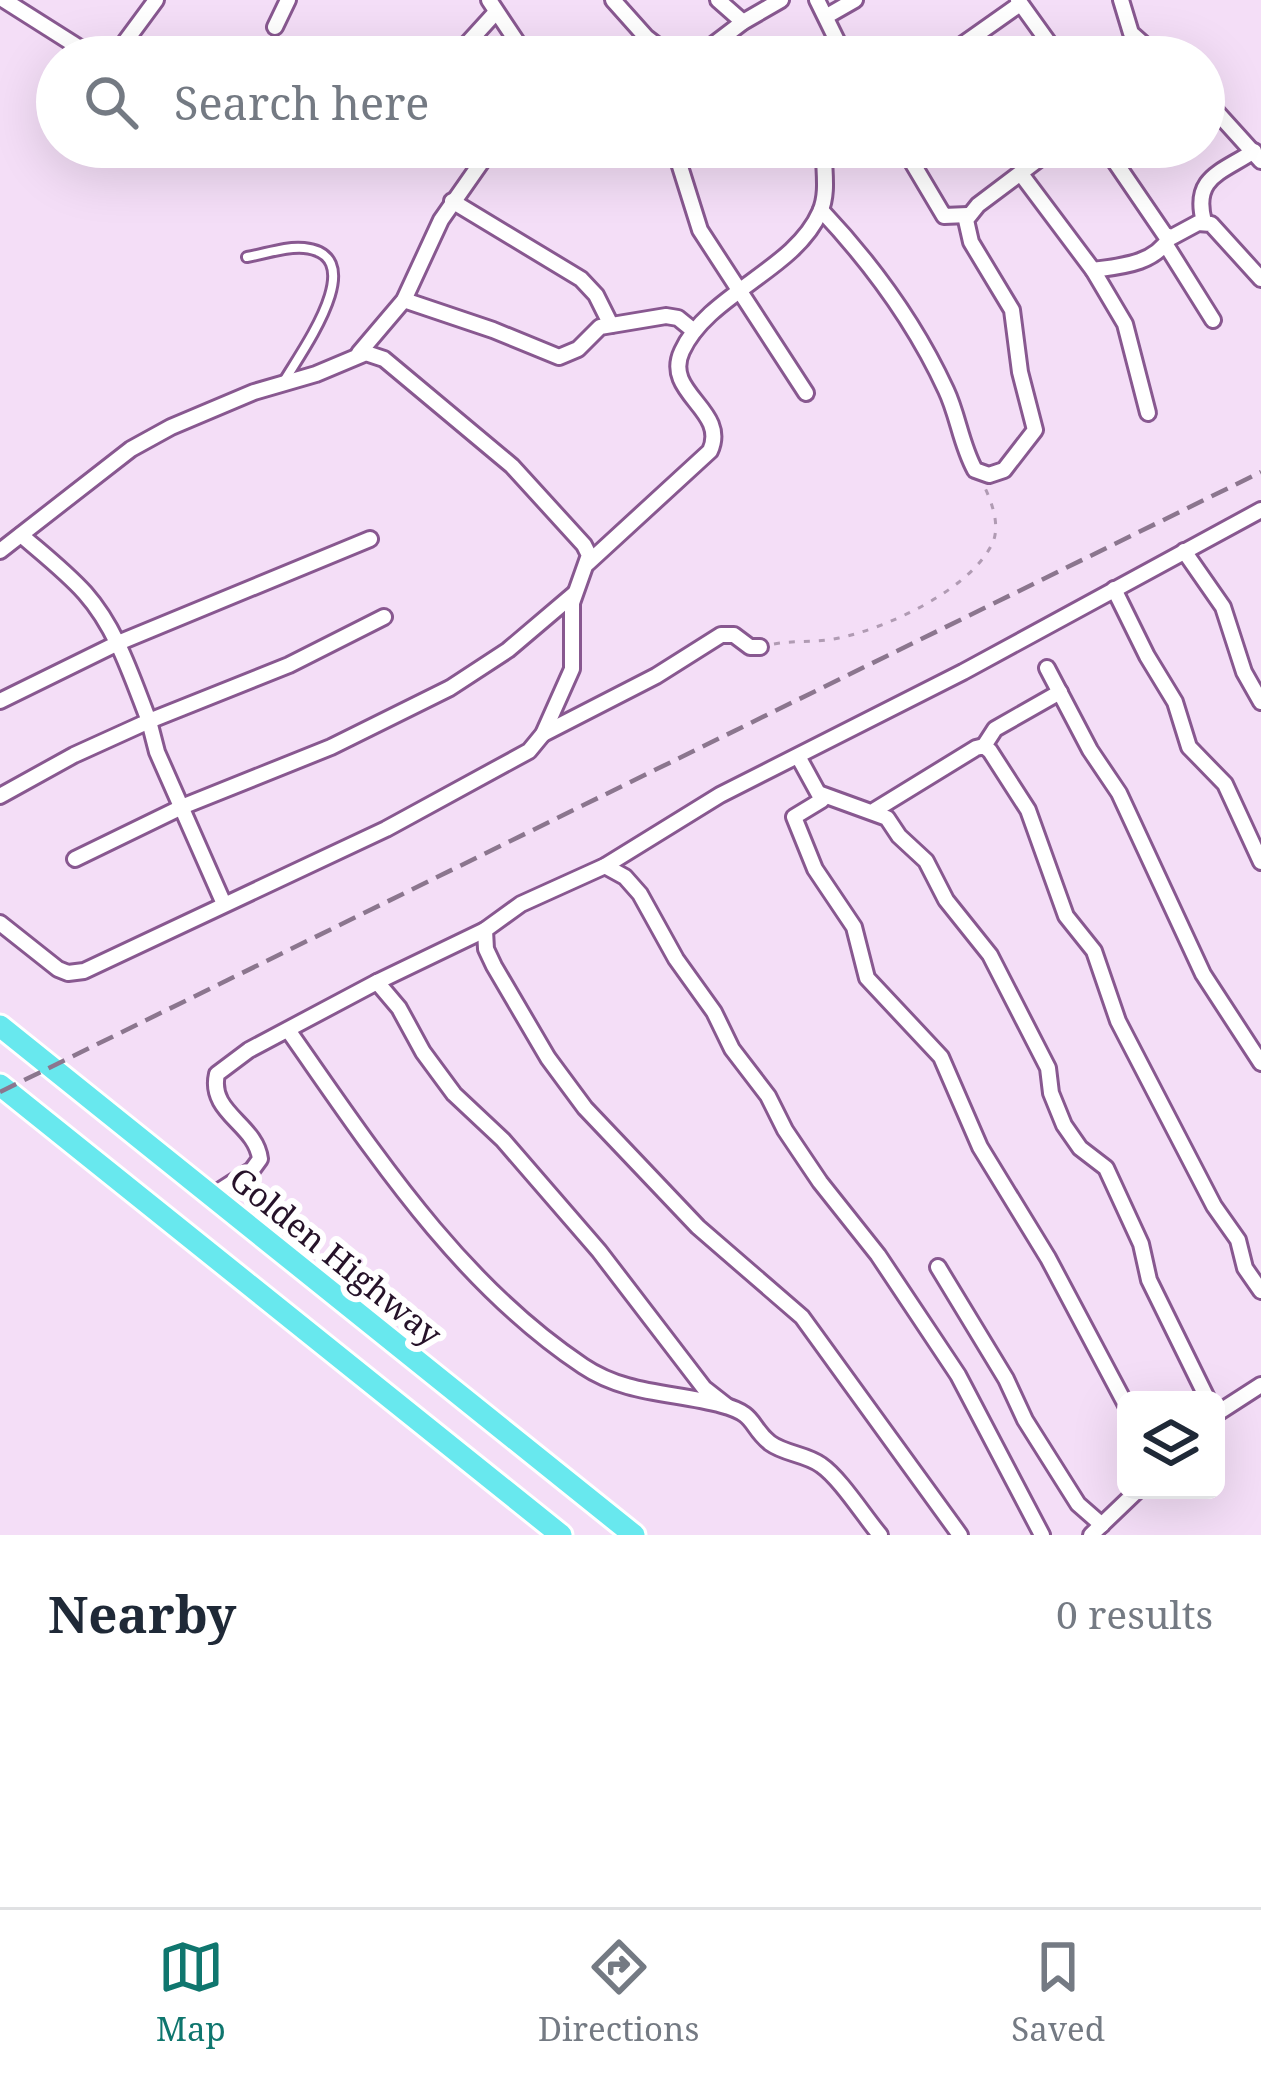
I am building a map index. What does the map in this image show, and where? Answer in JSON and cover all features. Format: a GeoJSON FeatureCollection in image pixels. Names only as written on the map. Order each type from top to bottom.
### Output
{"type":"FeatureCollection","features":[{"type":"Feature","properties":{"kind":"main road","name":"Golden Highway"},"geometry":{"type":"LineString","coordinates":[[0,1026],[634,1535]]}},
{"type":"Feature","properties":{"kind":"main road"},"geometry":{"type":"LineString","coordinates":[[0,1085],[561,1535]]}},
{"type":"Feature","properties":{"kind":"street"},"geometry":{"type":"LineString","coordinates":[[4,0],[61,36]]}},
{"type":"Feature","properties":{"kind":"street"},"geometry":{"type":"LineString","coordinates":[[274,27],[288,0]]}},
{"type":"Feature","properties":{"kind":"street"},"geometry":{"type":"LineString","coordinates":[[614,0],[645,36]]}},
{"type":"Feature","properties":{"kind":"street"},"geometry":{"type":"LineString","coordinates":[[718,0],[742,22]]}},
{"type":"Feature","properties":{"kind":"street"},"geometry":{"type":"LineString","coordinates":[[724,36],[781,0]]}},
{"type":"Feature","properties":{"kind":"street"},"geometry":{"type":"LineString","coordinates":[[817,0],[836,36]]}},
{"type":"Feature","properties":{"kind":"street"},"geometry":{"type":"LineString","coordinates":[[827,16],[855,0]]}},
{"type":"Feature","properties":{"kind":"street"},"geometry":{"type":"LineString","coordinates":[[1120,0],[1134,36]]}},
{"type":"Feature","properties":{"kind":"street"},"geometry":{"type":"LineString","coordinates":[[129,36],[152,1]]}},
{"type":"Feature","properties":{"kind":"street"},"geometry":{"type":"LineString","coordinates":[[973,36],[1019,2],[1044,36]]}},
{"type":"Feature","properties":{"kind":"street"},"geometry":{"type":"LineString","coordinates":[[470,36],[492,6],[513,36]]}},
{"type":"Feature","properties":{"kind":"street"},"geometry":{"type":"LineString","coordinates":[[1225,121],[1257,156],[1202,188],[1198,201],[1204,222],[1219,231],[1261,279]]}},
{"type":"Feature","properties":{"kind":"street"},"geometry":{"type":"LineString","coordinates":[[0,550],[130,449],[219,405],[316,374],[359,353],[404,300],[452,201],[476,168]]}},
{"type":"Feature","properties":{"kind":"street"},"geometry":{"type":"LineString","coordinates":[[680,168],[694,217],[806,392]]}},
{"type":"Feature","properties":{"kind":"street"},"geometry":{"type":"LineString","coordinates":[[0,922],[58,969],[77,973],[456,793],[529,751],[543,734],[572,669],[574,594],[588,563],[714,443],[710,420],[680,381],[677,364],[694,331],[811,228],[821,211],[823,168]]}},
{"type":"Feature","properties":{"kind":"street"},"geometry":{"type":"LineString","coordinates":[[916,168],[944,215],[968,215],[1029,168]]}},
{"type":"Feature","properties":{"kind":"street"},"geometry":{"type":"LineString","coordinates":[[1120,168],[1213,320]]}},
{"type":"Feature","properties":{"kind":"street"},"geometry":{"type":"LineString","coordinates":[[1022,174],[1093,270],[1125,324],[1148,413]]}},
{"type":"Feature","properties":{"kind":"street"},"geometry":{"type":"LineString","coordinates":[[452,201],[581,278],[611,325]]}},
{"type":"Feature","properties":{"kind":"street"},"geometry":{"type":"LineString","coordinates":[[821,211],[864,259],[928,356],[947,391],[975,470],[988,475],[1004,470],[1035,430],[1020,372],[1012,310],[966,231],[968,215]]}},
{"type":"Feature","properties":{"kind":"street"},"geometry":{"type":"LineString","coordinates":[[1093,270],[1148,259],[1168,241],[1204,222]]}},
{"type":"Feature","properties":{"kind":"street"},"geometry":{"type":"LineString","coordinates":[[404,300],[559,357],[578,349],[595,328],[666,316],[678,318],[694,331]]}},
{"type":"Feature","properties":{"kind":"street"},"geometry":{"type":"LineString","coordinates":[[359,353],[384,359],[512,466],[584,545],[588,563]]}},
{"type":"Feature","properties":{"kind":"street"},"geometry":{"type":"LineString","coordinates":[[210,1197],[253,1170],[260,1159],[258,1146],[216,1094],[217,1074],[249,1050],[485,930],[521,904],[605,866],[720,795],[799,758],[1261,510]]}},
{"type":"Feature","properties":{"kind":"street"},"geometry":{"type":"LineString","coordinates":[[21,536],[87,595],[118,643],[157,752],[224,904]]}},
{"type":"Feature","properties":{"kind":"street"},"geometry":{"type":"LineString","coordinates":[[0,701],[118,643],[370,539]]}},
{"type":"Feature","properties":{"kind":"street"},"geometry":{"type":"LineString","coordinates":[[1184,551],[1223,607],[1244,672],[1261,702]]}},
{"type":"Feature","properties":{"kind":"street"},"geometry":{"type":"LineString","coordinates":[[1114,589],[1174,702],[1190,747],[1225,784],[1261,862]]}},
{"type":"Feature","properties":{"kind":"street"},"geometry":{"type":"LineString","coordinates":[[75,859],[184,806],[331,747],[450,688],[508,650],[574,594]]}},
{"type":"Feature","properties":{"kind":"street"},"geometry":{"type":"LineString","coordinates":[[0,796],[74,755],[289,665],[384,617]]}},
{"type":"Feature","properties":{"kind":"street"},"geometry":{"type":"LineString","coordinates":[[543,734],[656,676],[721,635],[734,635],[760,647]]}},
{"type":"Feature","properties":{"kind":"street"},"geometry":{"type":"LineString","coordinates":[[1047,668],[1090,750],[1119,793],[1203,974],[1261,1064]]}},
{"type":"Feature","properties":{"kind":"street"},"geometry":{"type":"LineString","coordinates":[[875,810],[984,746],[995,729],[1060,692]]}},
{"type":"Feature","properties":{"kind":"street"},"geometry":{"type":"LineString","coordinates":[[984,746],[1028,811],[1066,916],[1094,951],[1118,1021],[1261,1291]]}},
{"type":"Feature","properties":{"kind":"street"},"geometry":{"type":"LineString","coordinates":[[799,758],[821,794],[887,818],[926,861],[946,900],[990,955],[1048,1067],[1051,1093],[1064,1125],[1080,1148],[1106,1168],[1141,1244],[1149,1280],[1204,1391]]}},
{"type":"Feature","properties":{"kind":"street"},"geometry":{"type":"LineString","coordinates":[[821,794],[818,804],[798,812],[793,820],[815,869],[854,927],[867,978],[941,1057],[980,1147],[1048,1258],[1118,1391]]}},
{"type":"Feature","properties":{"kind":"street"},"geometry":{"type":"LineString","coordinates":[[605,866],[625,877],[640,894],[732,1049],[768,1096],[784,1130],[878,1255],[947,1358],[1042,1535]]}},
{"type":"Feature","properties":{"kind":"street"},"geometry":{"type":"LineString","coordinates":[[485,930],[486,949],[494,966],[548,1058],[585,1108],[698,1227],[802,1317],[960,1535]]}},
{"type":"Feature","properties":{"kind":"street"},"geometry":{"type":"LineString","coordinates":[[376,982],[399,1008],[454,1094],[502,1140],[599,1251],[704,1388],[727,1406]]}},
{"type":"Feature","properties":{"kind":"street"},"geometry":{"type":"LineString","coordinates":[[289,1030],[416,1209],[530,1324],[580,1364],[609,1380],[640,1392],[727,1406],[751,1416],[768,1442],[821,1465],[880,1535]]}},
{"type":"Feature","properties":{"kind":"street"},"geometry":{"type":"LineString","coordinates":[[938,1267],[1006,1378],[1024,1420],[1096,1530],[1129,1499]]}},
{"type":"Feature","properties":{"kind":"street"},"geometry":{"type":"LineString","coordinates":[[1225,1408],[1261,1385]]}},
{"type":"Feature","properties":{"kind":"lane"},"geometry":{"type":"LineString","coordinates":[[247,257],[309,248],[326,258],[334,275],[331,298],[283,385]]}},
{"type":"Feature","properties":{"kind":"path"},"geometry":{"type":"LineString","coordinates":[[760,647],[836,639],[865,630],[920,607],[973,572],[995,538],[993,505],[975,470]]}},
{"type":"Feature","properties":{"kind":"railway"},"geometry":{"type":"LineString","coordinates":[[0,1092],[1261,472]]}}]}
